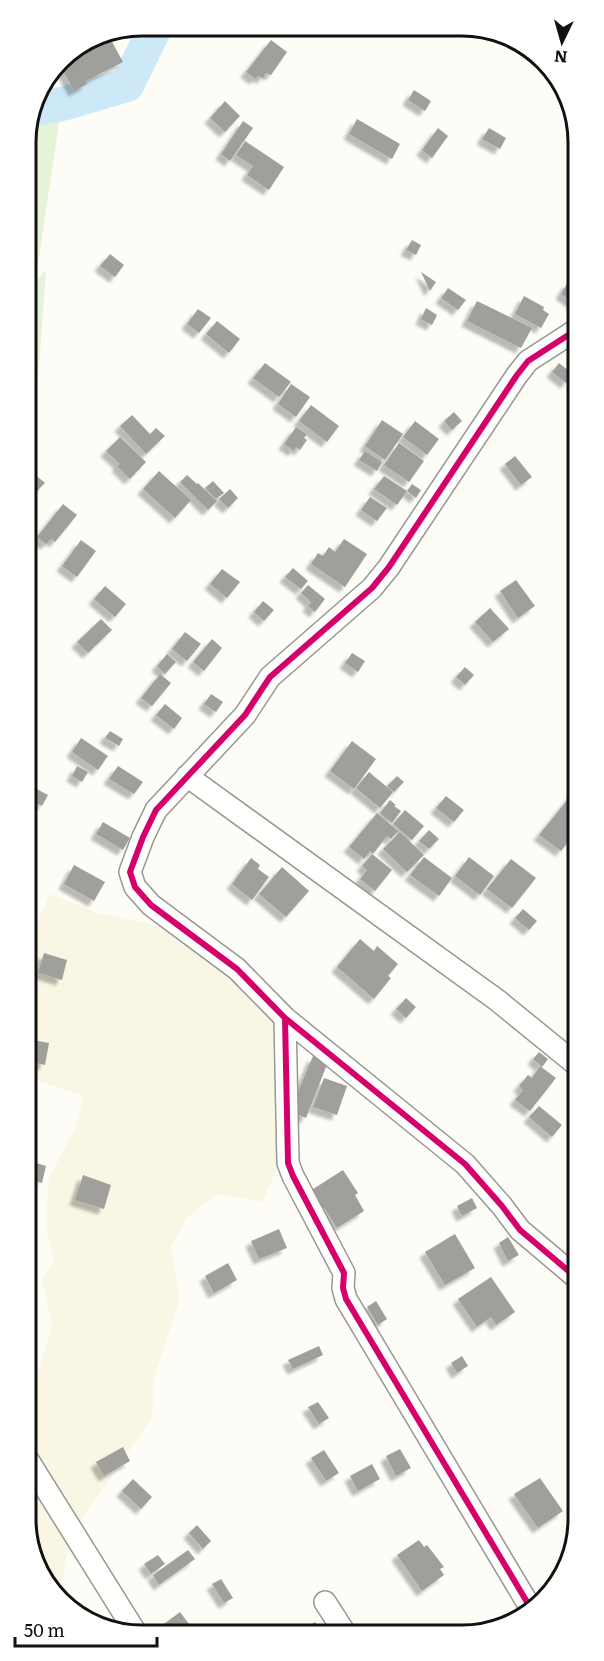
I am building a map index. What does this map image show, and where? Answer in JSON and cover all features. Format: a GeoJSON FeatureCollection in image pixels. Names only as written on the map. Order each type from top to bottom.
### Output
{"type":"FeatureCollection","features":[{"type":"Feature","properties":{"kind":"street"},"geometry":{"type":"LineString","coordinates":[[568,335],[528,362],[517,375],[389,567],[372,588],[270,677],[245,715],[156,810],[130,872],[135,887],[151,905],[237,969],[285,1018],[465,1164],[520,1230],[568,1271]]}},
{"type":"Feature","properties":{"kind":"street"},"geometry":{"type":"LineString","coordinates":[[187,776],[496,1000],[568,1058]]}},
{"type":"Feature","properties":{"kind":"street"},"geometry":{"type":"LineString","coordinates":[[285,1018],[288,1163],[293,1176],[344,1273],[343,1288],[346,1299],[527,1602]]}},
{"type":"Feature","properties":{"kind":"street"},"geometry":{"type":"LineString","coordinates":[[36,1473],[130,1624]]}},
{"type":"Feature","properties":{"kind":"street"},"geometry":{"type":"LineString","coordinates":[[326,1602],[340,1625]]}},
{"type":"Feature","properties":{"kind":"shaded area"},"geometry":{"type":"Polygon","coordinates":[[[50,894],[95,912],[176,930],[250,988],[275,1019],[279,1165],[262,1202],[216,1194],[187,1218],[171,1247],[180,1299],[154,1378],[152,1417],[70,1537],[61,1587],[44,1559],[36,1526],[36,1370],[40,1367],[52,1326],[42,1280],[54,1261],[46,1225],[49,1178],[75,1128],[84,1096],[36,1080],[36,925],[50,894]]]}},
{"type":"Feature","properties":{"kind":"green space"},"geometry":{"type":"Polygon","coordinates":[[[61,110],[38,264],[36,263],[37,127],[61,110]]]}},
{"type":"Feature","properties":{"kind":"green space"},"geometry":{"type":"Polygon","coordinates":[[[46,270],[36,407],[36,282],[46,270]]]}},
{"type":"Feature","properties":{"kind":"building"},"geometry":{"type":"Polygon","coordinates":[[[271,40],[287,52],[271,75],[266,73],[263,78],[258,76],[255,79],[246,72],[271,40]]]}},
{"type":"Feature","properties":{"kind":"building"},"geometry":{"type":"Polygon","coordinates":[[[112,41],[123,62],[86,81],[87,84],[74,91],[63,71],[89,50],[112,41]]]}},
{"type":"Feature","properties":{"kind":"building"},"geometry":{"type":"Polygon","coordinates":[[[414,90],[431,101],[425,111],[408,100],[414,90]]]}},
{"type":"Feature","properties":{"kind":"building"},"geometry":{"type":"Polygon","coordinates":[[[225,101],[240,116],[225,132],[210,118],[225,101]]]}},
{"type":"Feature","properties":{"kind":"building"},"geometry":{"type":"Polygon","coordinates":[[[357,119],[400,144],[392,159],[349,134],[357,119]]]}},
{"type":"Feature","properties":{"kind":"building"},"geometry":{"type":"Polygon","coordinates":[[[243,121],[253,128],[230,161],[221,154],[243,121]]]}},
{"type":"Feature","properties":{"kind":"building"},"geometry":{"type":"Polygon","coordinates":[[[438,128],[448,136],[432,158],[422,150],[438,128]]]}},
{"type":"Feature","properties":{"kind":"building"},"geometry":{"type":"Polygon","coordinates":[[[489,128],[506,138],[500,149],[482,139],[489,128]]]}},
{"type":"Feature","properties":{"kind":"building"},"geometry":{"type":"Polygon","coordinates":[[[245,141],[284,167],[269,190],[247,175],[253,166],[236,155],[245,141]]]}},
{"type":"Feature","properties":{"kind":"building"},"geometry":{"type":"Polygon","coordinates":[[[412,240],[421,245],[416,255],[406,250],[412,240]]]}},
{"type":"Feature","properties":{"kind":"building"},"geometry":{"type":"Polygon","coordinates":[[[110,254],[124,265],[115,277],[100,266],[110,254]]]}},
{"type":"Feature","properties":{"kind":"building"},"geometry":{"type":"Polygon","coordinates":[[[421,272],[436,282],[430,291],[421,272]]]}},
{"type":"Feature","properties":{"kind":"building"},"geometry":{"type":"Polygon","coordinates":[[[568,282],[568,299],[561,294],[568,282]]]}},
{"type":"Feature","properties":{"kind":"building"},"geometry":{"type":"Polygon","coordinates":[[[448,288],[466,300],[458,310],[441,298],[448,288]]]}},
{"type":"Feature","properties":{"kind":"building"},"geometry":{"type":"Polygon","coordinates":[[[524,296],[544,307],[543,310],[549,314],[541,328],[515,314],[524,296]]]}},
{"type":"Feature","properties":{"kind":"building"},"geometry":{"type":"Polygon","coordinates":[[[477,301],[532,328],[521,348],[467,321],[477,301]]]}},
{"type":"Feature","properties":{"kind":"building"},"geometry":{"type":"Polygon","coordinates":[[[426,308],[437,315],[432,325],[421,319],[426,308]]]}},
{"type":"Feature","properties":{"kind":"building"},"geometry":{"type":"Polygon","coordinates":[[[198,309],[211,318],[199,333],[187,324],[198,309]]]}},
{"type":"Feature","properties":{"kind":"building"},"geometry":{"type":"Polygon","coordinates":[[[217,321],[240,339],[229,353],[206,334],[217,321]]]}},
{"type":"Feature","properties":{"kind":"building"},"geometry":{"type":"Polygon","coordinates":[[[265,363],[291,382],[279,397],[253,378],[265,363]]]}},
{"type":"Feature","properties":{"kind":"building"},"geometry":{"type":"Polygon","coordinates":[[[559,363],[568,370],[568,380],[566,383],[552,372],[559,363]]]}},
{"type":"Feature","properties":{"kind":"building"},"geometry":{"type":"Polygon","coordinates":[[[291,384],[310,397],[296,417],[278,404],[291,384]]]}},
{"type":"Feature","properties":{"kind":"building"},"geometry":{"type":"Polygon","coordinates":[[[311,405],[339,426],[327,442],[299,421],[311,405]]]}},
{"type":"Feature","properties":{"kind":"building"},"geometry":{"type":"Polygon","coordinates":[[[454,412],[462,421],[452,430],[444,421],[454,412]]]}},
{"type":"Feature","properties":{"kind":"building"},"geometry":{"type":"Polygon","coordinates":[[[132,415],[150,434],[156,428],[165,436],[146,454],[120,426],[132,415]]]}},
{"type":"Feature","properties":{"kind":"building"},"geometry":{"type":"Polygon","coordinates":[[[382,420],[403,434],[385,460],[365,446],[382,420]]]}},
{"type":"Feature","properties":{"kind":"building"},"geometry":{"type":"Polygon","coordinates":[[[415,421],[439,439],[427,455],[403,437],[415,421]]]}},
{"type":"Feature","properties":{"kind":"building"},"geometry":{"type":"Polygon","coordinates":[[[296,427],[307,434],[304,438],[307,440],[300,450],[296,447],[294,451],[284,444],[296,427]]]}},
{"type":"Feature","properties":{"kind":"building"},"geometry":{"type":"Polygon","coordinates":[[[120,437],[146,462],[130,479],[117,466],[120,464],[106,451],[120,437]]]}},
{"type":"Feature","properties":{"kind":"building"},"geometry":{"type":"Polygon","coordinates":[[[399,443],[424,461],[409,482],[384,465],[399,443]]]}},
{"type":"Feature","properties":{"kind":"building"},"geometry":{"type":"Polygon","coordinates":[[[365,451],[382,462],[377,471],[359,460],[365,451]]]}},
{"type":"Feature","properties":{"kind":"building"},"geometry":{"type":"Polygon","coordinates":[[[515,456],[532,477],[521,485],[505,464],[515,456]]]}},
{"type":"Feature","properties":{"kind":"building"},"geometry":{"type":"Polygon","coordinates":[[[159,471],[191,500],[175,518],[143,489],[159,471]]]}},
{"type":"Feature","properties":{"kind":"building"},"geometry":{"type":"Polygon","coordinates":[[[187,475],[217,501],[208,510],[180,482],[187,475]]]}},
{"type":"Feature","properties":{"kind":"building"},"geometry":{"type":"Polygon","coordinates":[[[36,476],[45,483],[36,490],[36,476]]]}},
{"type":"Feature","properties":{"kind":"building"},"geometry":{"type":"Polygon","coordinates":[[[384,476],[407,491],[397,505],[374,489],[384,476]]]}},
{"type":"Feature","properties":{"kind":"building"},"geometry":{"type":"Polygon","coordinates":[[[213,481],[224,493],[216,499],[205,488],[213,481]]]}},
{"type":"Feature","properties":{"kind":"building"},"geometry":{"type":"Polygon","coordinates":[[[412,484],[421,490],[416,498],[407,491],[412,484]]]}},
{"type":"Feature","properties":{"kind":"building"},"geometry":{"type":"Polygon","coordinates":[[[230,489],[238,498],[228,508],[219,499],[230,489]]]}},
{"type":"Feature","properties":{"kind":"building"},"geometry":{"type":"Polygon","coordinates":[[[370,497],[387,508],[377,521],[361,510],[370,497]]]}},
{"type":"Feature","properties":{"kind":"building"},"geometry":{"type":"Polygon","coordinates":[[[63,504],[77,515],[55,542],[51,539],[46,544],[37,537],[63,504]]]}},
{"type":"Feature","properties":{"kind":"building"},"geometry":{"type":"Polygon","coordinates":[[[344,539],[367,554],[345,587],[311,564],[318,553],[323,556],[329,547],[335,552],[344,539]]]}},
{"type":"Feature","properties":{"kind":"building"},"geometry":{"type":"Polygon","coordinates":[[[81,540],[96,551],[77,577],[62,566],[81,540]]]}},
{"type":"Feature","properties":{"kind":"building"},"geometry":{"type":"Polygon","coordinates":[[[293,568],[308,581],[301,589],[285,577],[293,568]]]}},
{"type":"Feature","properties":{"kind":"building"},"geometry":{"type":"Polygon","coordinates":[[[222,569],[240,582],[227,598],[210,584],[222,569]]]}},
{"type":"Feature","properties":{"kind":"building"},"geometry":{"type":"Polygon","coordinates":[[[516,580],[535,606],[518,618],[500,591],[516,580]]]}},
{"type":"Feature","properties":{"kind":"building"},"geometry":{"type":"Polygon","coordinates":[[[308,585],[325,599],[315,612],[308,606],[311,602],[301,593],[308,585]]]}},
{"type":"Feature","properties":{"kind":"building"},"geometry":{"type":"Polygon","coordinates":[[[105,586],[126,604],[115,617],[94,599],[105,586]]]}},
{"type":"Feature","properties":{"kind":"building"},"geometry":{"type":"Polygon","coordinates":[[[263,601],[274,610],[264,621],[254,612],[263,601]]]}},
{"type":"Feature","properties":{"kind":"building"},"geometry":{"type":"Polygon","coordinates":[[[490,608],[509,629],[493,642],[475,622],[490,608]]]}},
{"type":"Feature","properties":{"kind":"building"},"geometry":{"type":"Polygon","coordinates":[[[101,619],[112,630],[88,653],[77,642],[101,619]]]}},
{"type":"Feature","properties":{"kind":"building"},"geometry":{"type":"Polygon","coordinates":[[[185,632],[201,644],[187,661],[172,649],[185,632]]]}},
{"type":"Feature","properties":{"kind":"building"},"geometry":{"type":"Polygon","coordinates":[[[212,639],[222,648],[204,671],[193,662],[212,639]]]}},
{"type":"Feature","properties":{"kind":"building"},"geometry":{"type":"Polygon","coordinates":[[[352,653],[365,661],[358,672],[345,663],[352,653]]]}},
{"type":"Feature","properties":{"kind":"building"},"geometry":{"type":"Polygon","coordinates":[[[167,654],[176,662],[165,674],[157,666],[167,654]]]}},
{"type":"Feature","properties":{"kind":"building"},"geometry":{"type":"Polygon","coordinates":[[[465,667],[474,675],[465,685],[456,677],[465,667]]]}},
{"type":"Feature","properties":{"kind":"building"},"geometry":{"type":"Polygon","coordinates":[[[160,674],[171,683],[152,706],[141,698],[160,674]]]}},
{"type":"Feature","properties":{"kind":"building"},"geometry":{"type":"Polygon","coordinates":[[[211,694],[223,702],[216,712],[204,704],[211,694]]]}},
{"type":"Feature","properties":{"kind":"building"},"geometry":{"type":"Polygon","coordinates":[[[165,704],[182,718],[174,729],[156,715],[165,704]]]}},
{"type":"Feature","properties":{"kind":"building"},"geometry":{"type":"Polygon","coordinates":[[[110,731],[123,739],[119,746],[105,738],[110,731]]]}},
{"type":"Feature","properties":{"kind":"building"},"geometry":{"type":"Polygon","coordinates":[[[81,738],[108,756],[98,770],[72,752],[81,738]]]}},
{"type":"Feature","properties":{"kind":"building"},"geometry":{"type":"Polygon","coordinates":[[[352,741],[376,759],[354,789],[330,771],[352,741]]]}},
{"type":"Feature","properties":{"kind":"building"},"geometry":{"type":"Polygon","coordinates":[[[77,766],[88,772],[82,782],[72,776],[77,766]]]}},
{"type":"Feature","properties":{"kind":"building"},"geometry":{"type":"Polygon","coordinates":[[[118,766],[143,782],[134,794],[109,779],[118,766]]]}},
{"type":"Feature","properties":{"kind":"building"},"geometry":{"type":"Polygon","coordinates":[[[369,772],[393,792],[380,808],[356,788],[369,772]]]}},
{"type":"Feature","properties":{"kind":"building"},"geometry":{"type":"Polygon","coordinates":[[[397,776],[404,782],[394,792],[387,786],[397,776]]]}},
{"type":"Feature","properties":{"kind":"building"},"geometry":{"type":"Polygon","coordinates":[[[36,789],[48,795],[42,806],[36,803],[36,789]]]}},
{"type":"Feature","properties":{"kind":"building"},"geometry":{"type":"Polygon","coordinates":[[[446,796],[464,810],[454,822],[436,808],[446,796]]]}},
{"type":"Feature","properties":{"kind":"building"},"geometry":{"type":"Polygon","coordinates":[[[568,799],[568,842],[561,851],[539,835],[568,799]]]}},
{"type":"Feature","properties":{"kind":"building"},"geometry":{"type":"Polygon","coordinates":[[[390,800],[401,811],[392,823],[380,813],[390,800]]]}},
{"type":"Feature","properties":{"kind":"building"},"geometry":{"type":"Polygon","coordinates":[[[405,810],[424,826],[412,840],[393,824],[405,810]]]}},
{"type":"Feature","properties":{"kind":"building"},"geometry":{"type":"Polygon","coordinates":[[[377,813],[398,831],[391,839],[387,836],[373,854],[370,851],[364,859],[349,847],[377,813]]]}},
{"type":"Feature","properties":{"kind":"building"},"geometry":{"type":"Polygon","coordinates":[[[103,822],[130,838],[123,850],[96,834],[103,822]]]}},
{"type":"Feature","properties":{"kind":"building"},"geometry":{"type":"Polygon","coordinates":[[[429,830],[439,839],[429,849],[419,841],[429,830]]]}},
{"type":"Feature","properties":{"kind":"building"},"geometry":{"type":"Polygon","coordinates":[[[400,832],[424,855],[407,872],[383,849],[400,832]]]}},
{"type":"Feature","properties":{"kind":"building"},"geometry":{"type":"Polygon","coordinates":[[[372,854],[392,870],[375,891],[360,879],[367,870],[362,866],[372,854]]]}},
{"type":"Feature","properties":{"kind":"building"},"geometry":{"type":"Polygon","coordinates":[[[424,857],[452,878],[439,896],[410,875],[424,857]]]}},
{"type":"Feature","properties":{"kind":"building"},"geometry":{"type":"Polygon","coordinates":[[[469,857],[494,876],[480,895],[455,876],[469,857]]]}},
{"type":"Feature","properties":{"kind":"building"},"geometry":{"type":"Polygon","coordinates":[[[251,858],[260,865],[258,869],[269,877],[252,900],[232,884],[251,858]]]}},
{"type":"Feature","properties":{"kind":"building"},"geometry":{"type":"Polygon","coordinates":[[[511,859],[536,878],[512,908],[487,889],[511,859]]]}},
{"type":"Feature","properties":{"kind":"building"},"geometry":{"type":"Polygon","coordinates":[[[74,865],[105,882],[94,901],[64,884],[74,865]]]}},
{"type":"Feature","properties":{"kind":"building"},"geometry":{"type":"Polygon","coordinates":[[[282,867],[309,891],[286,917],[259,894],[282,867]]]}},
{"type":"Feature","properties":{"kind":"building"},"geometry":{"type":"Polygon","coordinates":[[[523,909],[537,921],[529,930],[515,918],[523,909]]]}},
{"type":"Feature","properties":{"kind":"building"},"geometry":{"type":"Polygon","coordinates":[[[360,939],[374,951],[377,946],[398,964],[388,976],[391,978],[374,999],[337,967],[360,939]]]}},
{"type":"Feature","properties":{"kind":"building"},"geometry":{"type":"Polygon","coordinates":[[[44,953],[67,960],[62,980],[38,973],[44,953]]]}},
{"type":"Feature","properties":{"kind":"building"},"geometry":{"type":"Polygon","coordinates":[[[406,998],[416,1007],[406,1018],[396,1009],[406,998]]]}},
{"type":"Feature","properties":{"kind":"building"},"geometry":{"type":"Polygon","coordinates":[[[36,1041],[49,1043],[45,1065],[36,1063],[36,1041]]]}},
{"type":"Feature","properties":{"kind":"building"},"geometry":{"type":"Polygon","coordinates":[[[539,1052],[548,1059],[542,1067],[533,1059],[539,1052]]]}},
{"type":"Feature","properties":{"kind":"building"},"geometry":{"type":"Polygon","coordinates":[[[313,1056],[328,1062],[306,1118],[290,1111],[313,1056]]]}},
{"type":"Feature","properties":{"kind":"building"},"geometry":{"type":"Polygon","coordinates":[[[540,1066],[556,1078],[530,1111],[515,1100],[523,1090],[519,1086],[528,1075],[532,1078],[540,1066]]]}},
{"type":"Feature","properties":{"kind":"building"},"geometry":{"type":"Polygon","coordinates":[[[324,1078],[347,1086],[337,1115],[313,1107],[324,1078]]]}},
{"type":"Feature","properties":{"kind":"building"},"geometry":{"type":"Polygon","coordinates":[[[539,1106],[562,1125],[552,1137],[529,1117],[539,1106]]]}},
{"type":"Feature","properties":{"kind":"building"},"geometry":{"type":"Polygon","coordinates":[[[36,1163],[46,1166],[42,1183],[36,1181],[36,1163]]]}},
{"type":"Feature","properties":{"kind":"building"},"geometry":{"type":"Polygon","coordinates":[[[343,1170],[358,1193],[355,1195],[364,1211],[337,1228],[324,1208],[319,1211],[307,1193],[343,1170]]]}},
{"type":"Feature","properties":{"kind":"building"},"geometry":{"type":"Polygon","coordinates":[[[83,1175],[111,1185],[104,1209],[75,1200],[83,1175]]]}},
{"type":"Feature","properties":{"kind":"building"},"geometry":{"type":"Polygon","coordinates":[[[472,1198],[477,1208],[462,1216],[457,1206],[472,1198]]]}},
{"type":"Feature","properties":{"kind":"building"},"geometry":{"type":"Polygon","coordinates":[[[279,1229],[287,1248],[259,1259],[251,1241],[279,1229]]]}},
{"type":"Feature","properties":{"kind":"building"},"geometry":{"type":"Polygon","coordinates":[[[455,1234],[475,1268],[445,1285],[425,1252],[455,1234]]]}},
{"type":"Feature","properties":{"kind":"building"},"geometry":{"type":"Polygon","coordinates":[[[508,1237],[519,1255],[508,1261],[499,1243],[508,1237]]]}},
{"type":"Feature","properties":{"kind":"building"},"geometry":{"type":"Polygon","coordinates":[[[228,1263],[237,1280],[214,1293],[205,1276],[228,1263]]]}},
{"type":"Feature","properties":{"kind":"building"},"geometry":{"type":"Polygon","coordinates":[[[491,1277],[515,1312],[496,1325],[491,1317],[477,1327],[458,1299],[491,1277]]]}},
{"type":"Feature","properties":{"kind":"building"},"geometry":{"type":"Polygon","coordinates":[[[376,1301],[387,1319],[378,1325],[367,1307],[376,1301]]]}},
{"type":"Feature","properties":{"kind":"building"},"geometry":{"type":"Polygon","coordinates":[[[319,1346],[323,1355],[293,1369],[288,1360],[319,1346]]]}},
{"type":"Feature","properties":{"kind":"building"},"geometry":{"type":"Polygon","coordinates":[[[462,1356],[468,1366],[457,1373],[451,1363],[462,1356]]]}},
{"type":"Feature","properties":{"kind":"building"},"geometry":{"type":"Polygon","coordinates":[[[318,1402],[329,1418],[319,1424],[308,1407],[318,1402]]]}},
{"type":"Feature","properties":{"kind":"building"},"geometry":{"type":"Polygon","coordinates":[[[123,1447],[130,1461],[104,1476],[96,1462],[123,1447]]]}},
{"type":"Feature","properties":{"kind":"building"},"geometry":{"type":"Polygon","coordinates":[[[400,1449],[411,1468],[396,1476],[386,1456],[400,1449]]]}},
{"type":"Feature","properties":{"kind":"building"},"geometry":{"type":"Polygon","coordinates":[[[324,1450],[339,1473],[326,1481],[311,1458],[324,1450]]]}},
{"type":"Feature","properties":{"kind":"building"},"geometry":{"type":"Polygon","coordinates":[[[372,1464],[380,1479],[358,1491],[350,1476],[372,1464]]]}},
{"type":"Feature","properties":{"kind":"building"},"geometry":{"type":"Polygon","coordinates":[[[540,1478],[563,1511],[538,1528],[514,1494],[540,1478]]]}},
{"type":"Feature","properties":{"kind":"building"},"geometry":{"type":"Polygon","coordinates":[[[133,1479],[152,1497],[141,1509],[122,1491],[133,1479]]]}},
{"type":"Feature","properties":{"kind":"building"},"geometry":{"type":"Polygon","coordinates":[[[197,1525],[211,1541],[203,1549],[189,1533],[197,1525]]]}},
{"type":"Feature","properties":{"kind":"building"},"geometry":{"type":"Polygon","coordinates":[[[419,1540],[424,1547],[427,1545],[444,1567],[440,1569],[444,1575],[422,1591],[397,1555],[419,1540]]]}},
{"type":"Feature","properties":{"kind":"building"},"geometry":{"type":"Polygon","coordinates":[[[188,1550],[195,1559],[159,1585],[153,1575],[188,1550]]]}},
{"type":"Feature","properties":{"kind":"building"},"geometry":{"type":"Polygon","coordinates":[[[158,1555],[165,1564],[151,1574],[144,1564],[158,1555]]]}},
{"type":"Feature","properties":{"kind":"building"},"geometry":{"type":"Polygon","coordinates":[[[221,1579],[233,1598],[224,1603],[212,1584],[221,1579]]]}},
{"type":"Feature","properties":{"kind":"building"},"geometry":{"type":"Polygon","coordinates":[[[180,1612],[190,1625],[163,1625],[180,1612]]]}},
{"type":"Feature","properties":{"kind":"waterway"},"geometry":{"type":"LineString","coordinates":[[42,108],[127,85],[151,36]]}},
{"type":"Feature","properties":{"kind":"cycle path"},"geometry":{"type":"LineString","coordinates":[[568,335],[528,361],[517,375],[389,567],[372,588],[270,677],[245,715],[156,810],[130,872],[135,887],[151,905],[237,969],[285,1018],[465,1164],[520,1230],[568,1271]]}},
{"type":"Feature","properties":{"kind":"cycle path"},"geometry":{"type":"LineString","coordinates":[[285,1018],[288,1163],[293,1176],[344,1273],[343,1288],[346,1299],[527,1602]]}}]}
